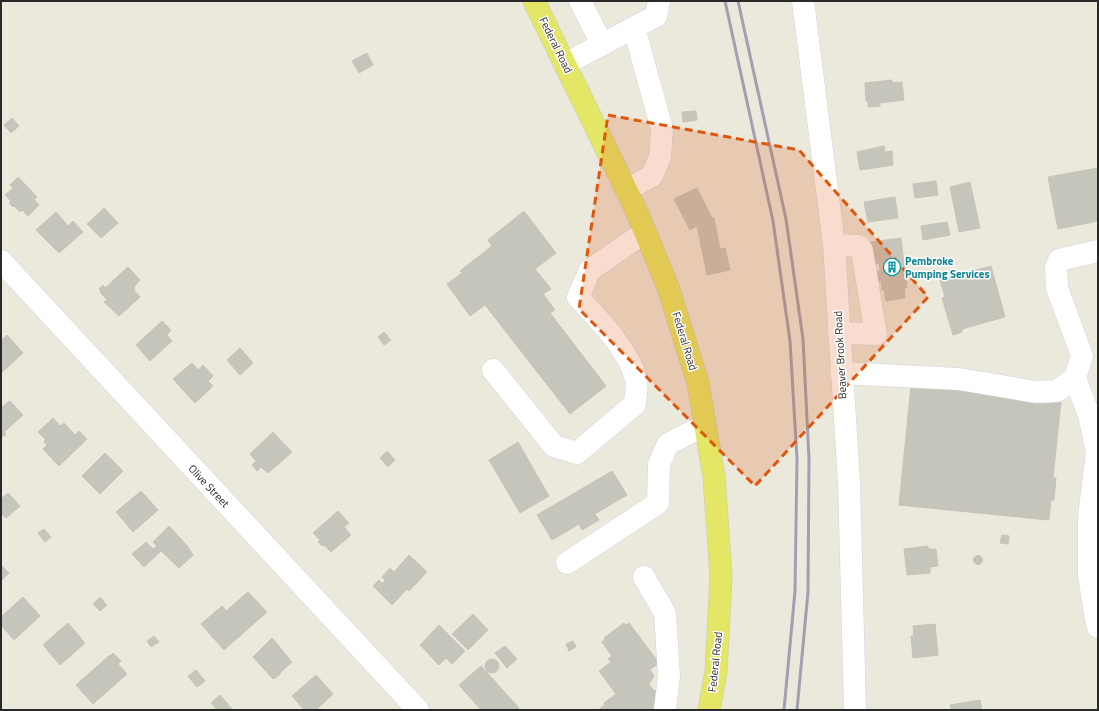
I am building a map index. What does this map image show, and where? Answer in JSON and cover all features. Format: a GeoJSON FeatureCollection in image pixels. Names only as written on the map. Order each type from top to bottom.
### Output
{"type":"FeatureCollection","features":[{"type":"Feature","properties":{"kind":"main road","name":"Federal Road"},"geometry":{"type":"LineString","coordinates":[[534,1],[645,232],[668,287],[698,384],[714,477],[721,576],[716,672],[709,710]]}},
{"type":"Feature","properties":{"kind":"street"},"geometry":{"type":"LineString","coordinates":[[580,1],[602,44]]}},
{"type":"Feature","properties":{"kind":"street"},"geometry":{"type":"LineString","coordinates":[[565,64],[656,16],[659,1]]}},
{"type":"Feature","properties":{"kind":"street","name":"Beaver Brook Road"},"geometry":{"type":"LineString","coordinates":[[803,1],[834,245],[849,481],[855,710]]}},
{"type":"Feature","properties":{"kind":"street"},"geometry":{"type":"LineString","coordinates":[[626,190],[652,176],[660,157],[662,129],[634,28]]}},
{"type":"Feature","properties":{"kind":"street"},"geometry":{"type":"LineString","coordinates":[[493,370],[554,446],[577,453],[635,404],[637,381],[629,360],[602,323],[578,298],[590,270],[645,232]]}},
{"type":"Feature","properties":{"kind":"street"},"geometry":{"type":"LineString","coordinates":[[834,245],[859,246],[862,251],[876,334],[839,334]]}},
{"type":"Feature","properties":{"kind":"street"},"geometry":{"type":"LineString","coordinates":[[1098,251],[1059,260],[1056,268],[1057,288],[1082,356],[1076,378],[1089,414],[1097,452],[1089,516],[1089,575],[1098,626]]}},
{"type":"Feature","properties":{"kind":"street","name":"Olive Street"},"geometry":{"type":"LineString","coordinates":[[1,261],[418,710]]}},
{"type":"Feature","properties":{"kind":"street"},"geometry":{"type":"LineString","coordinates":[[841,373],[959,379],[1036,392],[1057,391],[1076,378]]}},
{"type":"Feature","properties":{"kind":"street"},"geometry":{"type":"LineString","coordinates":[[567,563],[658,503],[659,464],[668,444],[705,425]]}},
{"type":"Feature","properties":{"kind":"street"},"geometry":{"type":"LineString","coordinates":[[644,577],[665,613],[669,676],[665,710]]}},
{"type":"Feature","properties":{"kind":"highlighted area"},"geometry":{"type":"Polygon","coordinates":[[[608,115],[799,150],[928,297],[755,486],[579,309],[608,115]]]}},
{"type":"Feature","properties":{"kind":"building"},"geometry":{"type":"Polygon","coordinates":[[[367,53],[373,65],[359,73],[352,61],[367,53]]]}},
{"type":"Feature","properties":{"kind":"building"},"geometry":{"type":"Polygon","coordinates":[[[892,80],[892,83],[902,82],[904,100],[880,103],[880,106],[868,107],[868,101],[866,101],[865,83],[892,80]]]}},
{"type":"Feature","properties":{"kind":"building"},"geometry":{"type":"Polygon","coordinates":[[[696,111],[697,120],[683,122],[682,112],[696,111]]]}},
{"type":"Feature","properties":{"kind":"building"},"geometry":{"type":"Polygon","coordinates":[[[12,118],[19,126],[11,133],[4,125],[12,118]]]}},
{"type":"Feature","properties":{"kind":"building"},"geometry":{"type":"Polygon","coordinates":[[[884,146],[885,152],[892,151],[893,165],[860,170],[857,152],[884,146]]]}},
{"type":"Feature","properties":{"kind":"building"},"geometry":{"type":"Polygon","coordinates":[[[1098,168],[1098,221],[1058,229],[1048,177],[1098,168]]]}},
{"type":"Feature","properties":{"kind":"building"},"geometry":{"type":"Polygon","coordinates":[[[18,177],[37,197],[34,199],[39,205],[28,216],[22,210],[20,212],[14,206],[13,207],[9,203],[11,201],[5,195],[13,188],[10,185],[18,177]]]}},
{"type":"Feature","properties":{"kind":"building"},"geometry":{"type":"Polygon","coordinates":[[[936,181],[938,195],[915,198],[913,184],[936,181]]]}},
{"type":"Feature","properties":{"kind":"building"},"geometry":{"type":"Polygon","coordinates":[[[970,182],[980,228],[959,232],[950,187],[970,182]]]}},
{"type":"Feature","properties":{"kind":"building"},"geometry":{"type":"Polygon","coordinates":[[[697,188],[712,218],[714,218],[720,249],[725,248],[730,270],[707,275],[697,226],[690,230],[674,199],[697,188]]]}},
{"type":"Feature","properties":{"kind":"building"},"geometry":{"type":"Polygon","coordinates":[[[895,197],[898,218],[868,222],[864,202],[895,197]]]}},
{"type":"Feature","properties":{"kind":"building"},"geometry":{"type":"Polygon","coordinates":[[[104,208],[118,223],[101,238],[87,224],[104,208]]]}},
{"type":"Feature","properties":{"kind":"building"},"geometry":{"type":"Polygon","coordinates":[[[524,211],[556,253],[535,269],[551,289],[543,294],[555,310],[550,313],[606,386],[570,414],[485,305],[470,316],[447,284],[462,273],[460,271],[492,246],[488,240],[524,211]]]}},
{"type":"Feature","properties":{"kind":"building"},"geometry":{"type":"Polygon","coordinates":[[[56,212],[68,226],[73,221],[83,232],[59,253],[36,230],[56,212]]]}},
{"type":"Feature","properties":{"kind":"building"},"geometry":{"type":"Polygon","coordinates":[[[947,222],[950,235],[923,240],[921,226],[947,222]]]}},
{"type":"Feature","properties":{"kind":"building","name":"Pembroke Pumping Services"},"geometry":{"type":"Polygon","coordinates":[[[901,238],[907,288],[904,288],[905,298],[886,301],[884,290],[882,290],[881,281],[877,281],[876,272],[880,271],[879,263],[874,264],[871,242],[901,238]]]}},
{"type":"Feature","properties":{"kind":"building"},"geometry":{"type":"Polygon","coordinates":[[[991,266],[1005,317],[962,329],[962,332],[953,335],[942,298],[945,297],[940,280],[991,266]]]}},
{"type":"Feature","properties":{"kind":"building"},"geometry":{"type":"Polygon","coordinates":[[[128,267],[140,280],[134,287],[134,290],[140,297],[119,316],[104,302],[107,300],[99,289],[103,285],[105,288],[128,267]]]}},
{"type":"Feature","properties":{"kind":"building"},"geometry":{"type":"Polygon","coordinates":[[[162,321],[171,330],[167,335],[172,341],[150,361],[136,345],[162,321]]]}},
{"type":"Feature","properties":{"kind":"building"},"geometry":{"type":"Polygon","coordinates":[[[384,332],[391,340],[384,345],[378,337],[384,332]]]}},
{"type":"Feature","properties":{"kind":"building"},"geometry":{"type":"Polygon","coordinates":[[[7,335],[23,353],[1,373],[1,341],[7,335]]]}},
{"type":"Feature","properties":{"kind":"building"},"geometry":{"type":"Polygon","coordinates":[[[240,348],[253,363],[240,375],[227,360],[240,348]]]}},
{"type":"Feature","properties":{"kind":"building"},"geometry":{"type":"Polygon","coordinates":[[[192,363],[198,370],[203,365],[213,376],[208,381],[213,386],[195,403],[173,379],[192,363]]]}},
{"type":"Feature","properties":{"kind":"building"},"geometry":{"type":"Polygon","coordinates":[[[911,386],[1061,401],[1053,478],[1056,478],[1054,500],[1051,500],[1049,520],[899,505],[911,386]]]}},
{"type":"Feature","properties":{"kind":"building"},"geometry":{"type":"Polygon","coordinates":[[[10,401],[23,415],[4,432],[6,434],[1,438],[1,405],[2,407],[10,401]]]}},
{"type":"Feature","properties":{"kind":"building"},"geometry":{"type":"Polygon","coordinates":[[[53,418],[60,426],[64,423],[75,435],[79,431],[87,439],[59,466],[43,449],[47,445],[44,441],[46,440],[38,432],[53,418]]]}},
{"type":"Feature","properties":{"kind":"building"},"geometry":{"type":"Polygon","coordinates":[[[273,432],[292,452],[268,473],[261,467],[257,471],[252,465],[256,461],[250,454],[273,432]]]}},
{"type":"Feature","properties":{"kind":"building"},"geometry":{"type":"Polygon","coordinates":[[[518,442],[549,496],[520,513],[489,460],[518,442]]]}},
{"type":"Feature","properties":{"kind":"building"},"geometry":{"type":"Polygon","coordinates":[[[387,451],[395,460],[388,467],[380,458],[387,451]]]}},
{"type":"Feature","properties":{"kind":"building"},"geometry":{"type":"Polygon","coordinates":[[[105,453],[123,471],[100,494],[82,476],[105,453]]]}},
{"type":"Feature","properties":{"kind":"building"},"geometry":{"type":"Polygon","coordinates":[[[612,471],[627,495],[595,514],[599,520],[582,530],[579,524],[552,540],[537,515],[612,471]]]}},
{"type":"Feature","properties":{"kind":"building"},"geometry":{"type":"Polygon","coordinates":[[[141,491],[158,510],[133,532],[116,512],[141,491]]]}},
{"type":"Feature","properties":{"kind":"building"},"geometry":{"type":"Polygon","coordinates":[[[8,493],[20,506],[6,518],[1,513],[1,499],[8,493]]]}},
{"type":"Feature","properties":{"kind":"building"},"geometry":{"type":"Polygon","coordinates":[[[338,511],[349,523],[344,527],[351,535],[331,552],[324,545],[322,546],[318,542],[320,540],[313,533],[338,511]]]}},
{"type":"Feature","properties":{"kind":"building"},"geometry":{"type":"Polygon","coordinates":[[[169,526],[189,548],[193,555],[179,568],[161,551],[144,567],[132,554],[146,542],[153,549],[157,546],[153,542],[169,526]]]}},
{"type":"Feature","properties":{"kind":"building"},"geometry":{"type":"Polygon","coordinates":[[[44,529],[51,537],[45,542],[38,533],[44,529]]]}},
{"type":"Feature","properties":{"kind":"building"},"geometry":{"type":"Polygon","coordinates":[[[1002,535],[1009,536],[1008,544],[1000,543],[1002,535]]]}},
{"type":"Feature","properties":{"kind":"building"},"geometry":{"type":"Polygon","coordinates":[[[928,546],[928,549],[936,549],[938,566],[930,567],[930,573],[907,575],[904,549],[928,546]]]}},
{"type":"Feature","properties":{"kind":"building"},"geometry":{"type":"Polygon","coordinates":[[[409,555],[427,572],[409,591],[407,589],[392,605],[373,586],[379,580],[382,584],[385,580],[382,577],[390,568],[394,572],[409,555]]]}},
{"type":"Feature","properties":{"kind":"building"},"geometry":{"type":"Polygon","coordinates":[[[978,555],[983,560],[978,565],[973,560],[978,555]]]}},
{"type":"Feature","properties":{"kind":"building"},"geometry":{"type":"Polygon","coordinates":[[[1,565],[9,573],[1,581],[1,565]]]}},
{"type":"Feature","properties":{"kind":"building"},"geometry":{"type":"Polygon","coordinates":[[[248,592],[267,612],[224,650],[201,624],[222,606],[226,611],[248,592]]]}},
{"type":"Feature","properties":{"kind":"building"},"geometry":{"type":"Polygon","coordinates":[[[23,597],[40,616],[14,640],[1,625],[1,617],[23,597]]]}},
{"type":"Feature","properties":{"kind":"building"},"geometry":{"type":"Polygon","coordinates":[[[100,597],[107,605],[100,611],[93,604],[100,597]]]}},
{"type":"Feature","properties":{"kind":"building"},"geometry":{"type":"Polygon","coordinates":[[[473,614],[488,630],[468,650],[452,634],[473,614]]]}},
{"type":"Feature","properties":{"kind":"building"},"geometry":{"type":"Polygon","coordinates":[[[68,623],[85,643],[60,665],[43,645],[68,623]]]}},
{"type":"Feature","properties":{"kind":"building"},"geometry":{"type":"Polygon","coordinates":[[[624,623],[626,625],[629,623],[659,663],[648,671],[651,671],[654,676],[649,684],[653,690],[656,691],[654,710],[598,710],[605,705],[604,703],[616,694],[599,671],[611,662],[608,659],[612,656],[602,642],[605,640],[604,638],[624,623]]]}},
{"type":"Feature","properties":{"kind":"building"},"geometry":{"type":"Polygon","coordinates":[[[935,624],[938,655],[913,658],[911,636],[914,636],[913,626],[935,624]]]}},
{"type":"Feature","properties":{"kind":"building"},"geometry":{"type":"Polygon","coordinates":[[[439,625],[465,651],[452,664],[446,658],[439,665],[420,645],[439,625]]]}},
{"type":"Feature","properties":{"kind":"building"},"geometry":{"type":"Polygon","coordinates":[[[154,636],[159,642],[151,647],[147,641],[154,636]]]}},
{"type":"Feature","properties":{"kind":"building"},"geometry":{"type":"Polygon","coordinates":[[[272,638],[292,662],[273,679],[253,657],[272,638]]]}},
{"type":"Feature","properties":{"kind":"building"},"geometry":{"type":"Polygon","coordinates":[[[573,641],[576,647],[569,651],[566,644],[573,641]]]}},
{"type":"Feature","properties":{"kind":"building"},"geometry":{"type":"Polygon","coordinates":[[[505,646],[517,659],[507,668],[495,653],[505,646]]]}},
{"type":"Feature","properties":{"kind":"building"},"geometry":{"type":"Polygon","coordinates":[[[113,653],[121,661],[118,664],[127,674],[93,704],[76,685],[113,653]]]}},
{"type":"Feature","properties":{"kind":"building"},"geometry":{"type":"Polygon","coordinates":[[[492,659],[497,661],[499,666],[497,671],[492,673],[487,671],[485,666],[487,661],[492,659]]]}},
{"type":"Feature","properties":{"kind":"building"},"geometry":{"type":"Polygon","coordinates":[[[481,666],[519,708],[517,710],[481,710],[459,685],[481,666]]]}},
{"type":"Feature","properties":{"kind":"building"},"geometry":{"type":"Polygon","coordinates":[[[196,670],[205,681],[197,687],[188,676],[196,670]]]}},
{"type":"Feature","properties":{"kind":"building"},"geometry":{"type":"Polygon","coordinates":[[[316,675],[333,694],[316,710],[304,710],[292,696],[316,675]]]}},
{"type":"Feature","properties":{"kind":"building"},"geometry":{"type":"Polygon","coordinates":[[[220,695],[232,709],[231,710],[217,710],[211,703],[220,695]]]}},
{"type":"Feature","properties":{"kind":"building"},"geometry":{"type":"Polygon","coordinates":[[[980,700],[982,710],[951,710],[950,705],[980,700]]]}},
{"type":"Feature","properties":{"kind":"railway"},"geometry":{"type":"LineString","coordinates":[[725,1],[773,221],[790,341],[797,459],[795,591],[784,710]]}},
{"type":"Feature","properties":{"kind":"railway"},"geometry":{"type":"LineString","coordinates":[[738,1],[786,219],[803,339],[809,459],[808,592],[797,710]]}},
{"type":"Feature","properties":{"kind":"place","name":"Pembroke Pumping Services"},"geometry":{"type":"Point","coordinates":[892,267]}}]}
